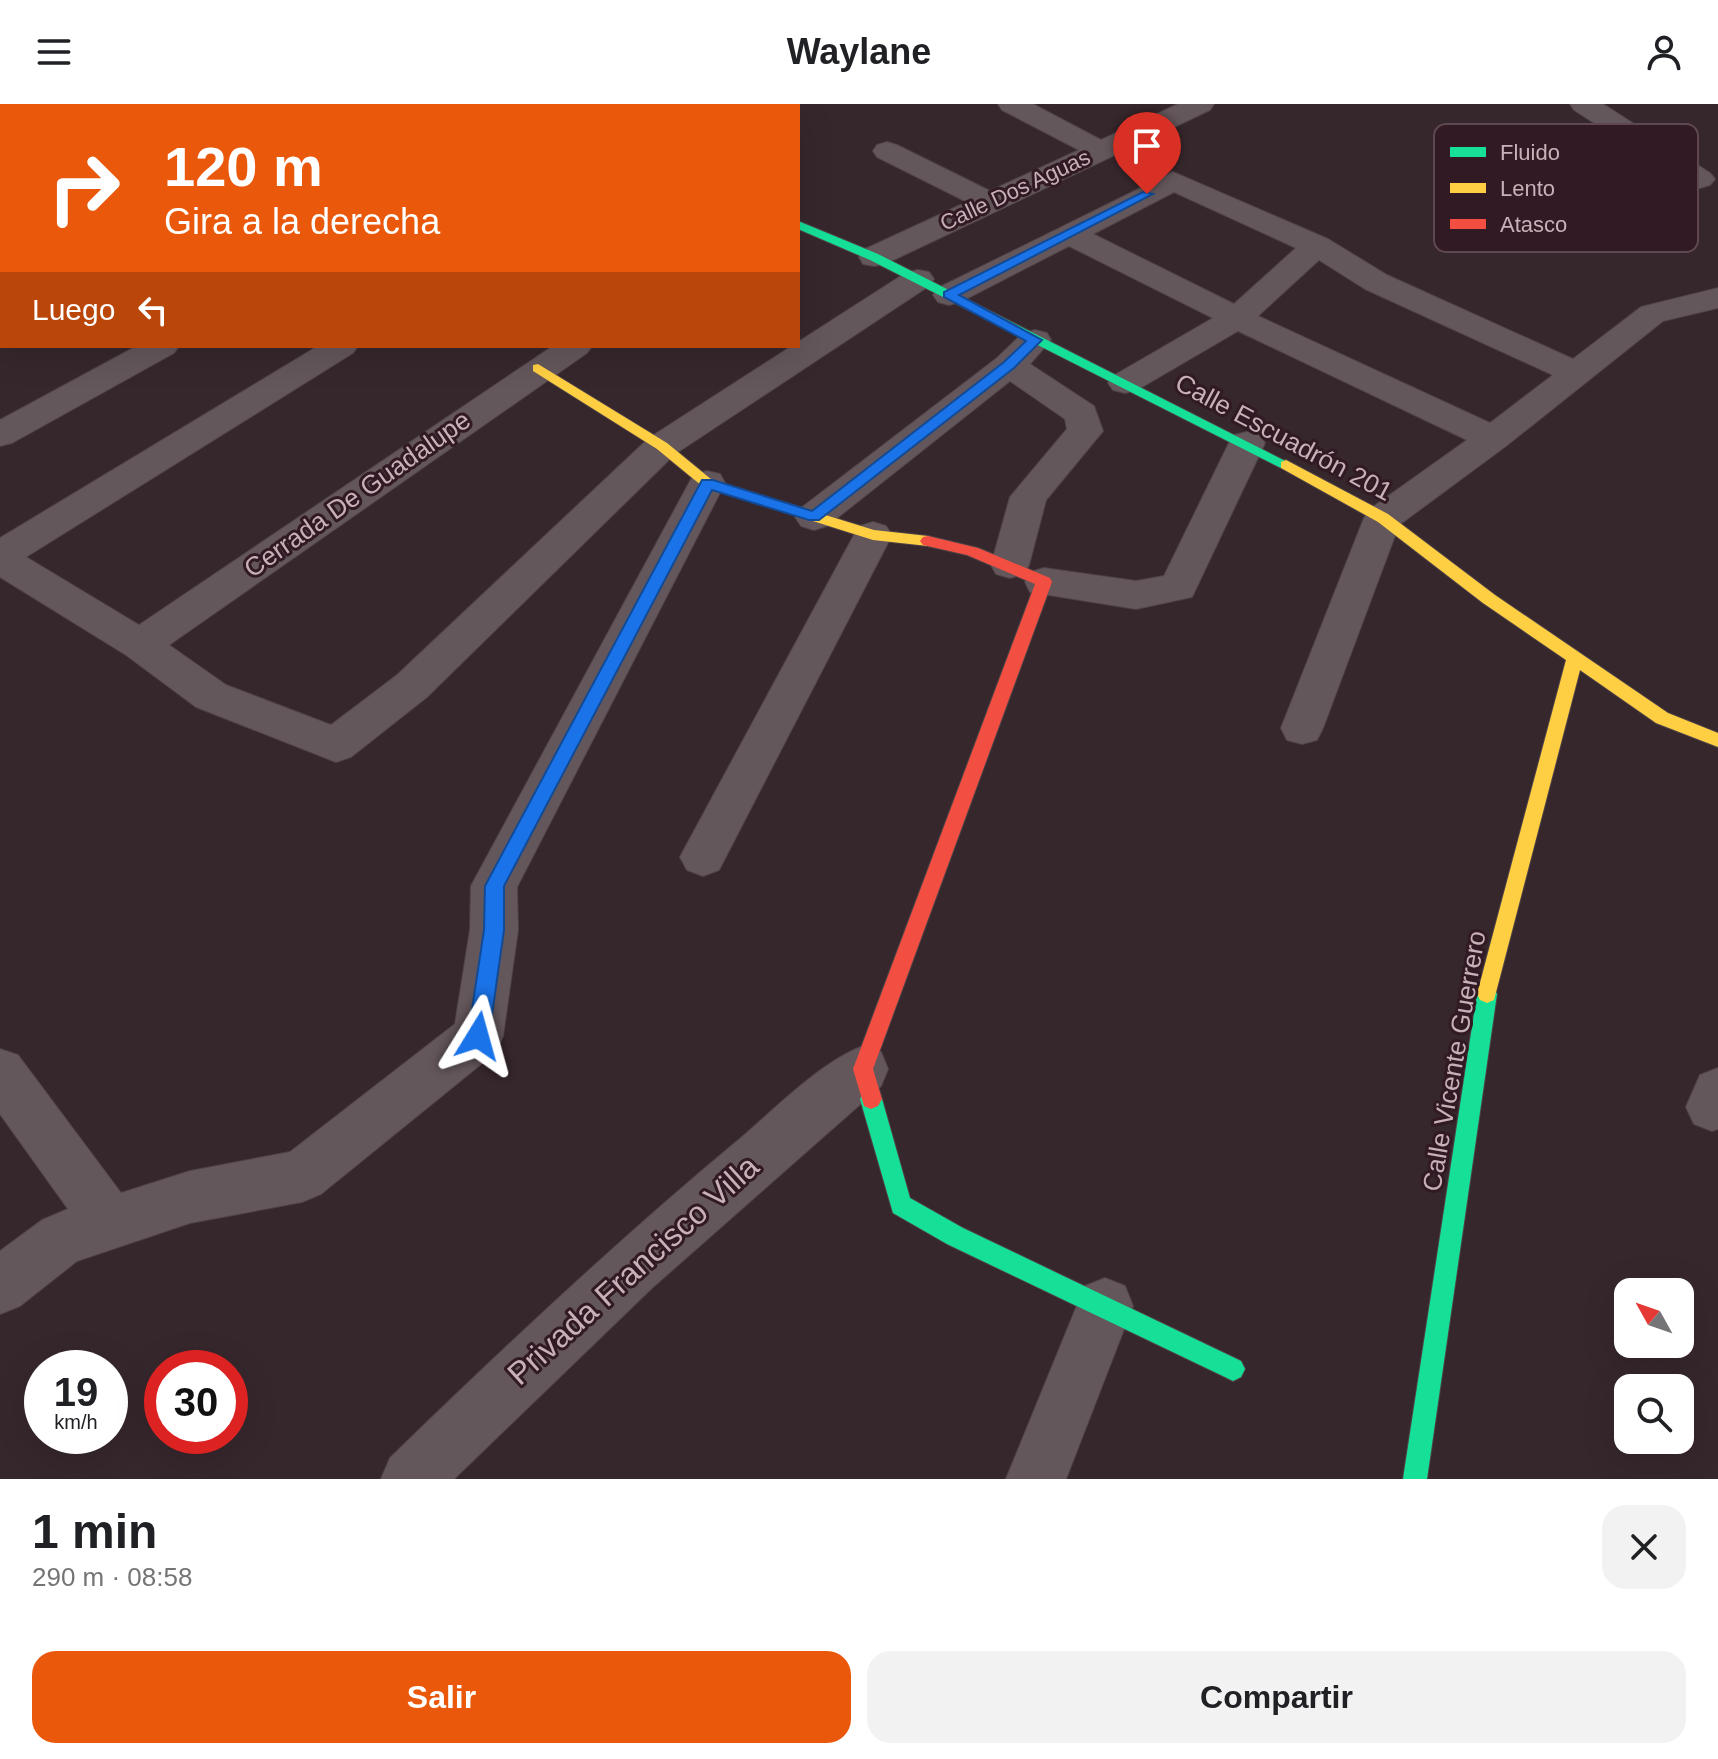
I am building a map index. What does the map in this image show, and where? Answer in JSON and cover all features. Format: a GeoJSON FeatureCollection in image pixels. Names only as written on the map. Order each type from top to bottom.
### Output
{"type":"FeatureCollection","features":[{"type":"Feature","properties":{"kind":"street"},"geometry":{"type":"LineString","coordinates":[[1012,104],[1100,150]]}},
{"type":"Feature","properties":{"kind":"street"},"geometry":{"type":"LineString","coordinates":[[1584,104],[1615,124]]}},
{"type":"Feature","properties":{"kind":"street","name":"Calle Dos Aguas"},"geometry":{"type":"LineString","coordinates":[[874,257],[1194,105]]}},
{"type":"Feature","properties":{"kind":"street"},"geometry":{"type":"LineString","coordinates":[[887,151],[989,202]]}},
{"type":"Feature","properties":{"kind":"street"},"geometry":{"type":"LineString","coordinates":[[949,295],[1173,181],[1317,246],[1376,282],[1577,373]]}},
{"type":"Feature","properties":{"kind":"street","name":"Calle Escuadrón 201"},"geometry":{"type":"LineString","coordinates":[[800,226],[874,257],[1035,340],[1247,443],[1383,518],[1489,599],[1662,718],[1718,740]]}},
{"type":"Feature","properties":{"kind":"street"},"geometry":{"type":"LineString","coordinates":[[1070,234],[1237,318],[1493,438]]}},
{"type":"Feature","properties":{"kind":"street"},"geometry":{"type":"LineString","coordinates":[[1125,383],[1237,318],[1317,246]]}},
{"type":"Feature","properties":{"kind":"street"},"geometry":{"type":"LineString","coordinates":[[338,348],[0,558],[140,645],[211,696],[336,745],[412,686],[662,446],[918,279]]}},
{"type":"Feature","properties":{"kind":"street"},"geometry":{"type":"LineString","coordinates":[[1302,728],[1383,518],[1493,438],[1652,314],[1718,298]]}},
{"type":"Feature","properties":{"kind":"street"},"geometry":{"type":"LineString","coordinates":[[814,517],[1009,365],[1035,340]]}},
{"type":"Feature","properties":{"kind":"street"},"geometry":{"type":"LineString","coordinates":[[0,435],[158,348]]}},
{"type":"Feature","properties":{"kind":"street","name":"Cerrada De Guadalupe"},"geometry":{"type":"LineString","coordinates":[[140,645],[538,368],[572,348]]}},
{"type":"Feature","properties":{"kind":"street"},"geometry":{"type":"LineString","coordinates":[[1009,365],[1082,414],[1085,431],[1028,497],[1010,565]]}},
{"type":"Feature","properties":{"kind":"street"},"geometry":{"type":"LineString","coordinates":[[538,368],[662,446],[707,483],[873,535],[951,544],[1010,565],[1044,582],[1136,595],[1178,587],[1247,443]]}},
{"type":"Feature","properties":{"kind":"street"},"geometry":{"type":"LineString","coordinates":[[0,1286],[61,1239],[190,1197],[302,1176],[478,1036],[494,930],[494,886],[707,483]]}},
{"type":"Feature","properties":{"kind":"street"},"geometry":{"type":"LineString","coordinates":[[703,857],[873,535]]}},
{"type":"Feature","properties":{"kind":"street"},"geometry":{"type":"LineString","coordinates":[[1044,582],[863,1069],[901,1205],[955,1236],[1233,1369]]}},
{"type":"Feature","properties":{"kind":"street","name":"Calle Vicente Guerrero"},"geometry":{"type":"LineString","coordinates":[[1415,1479],[1490,975],[1575,658]]}},
{"type":"Feature","properties":{"kind":"street","name":"Privada Francisco Villa"},"geometry":{"type":"LineString","coordinates":[[411,1479],[557,1336],[709,1199],[863,1069]]}},
{"type":"Feature","properties":{"kind":"street"},"geometry":{"type":"LineString","coordinates":[[0,1072],[110,1223]]}},
{"type":"Feature","properties":{"kind":"street"},"geometry":{"type":"LineString","coordinates":[[1036,1479],[1105,1306]]}},
{"type":"Feature","properties":{"kind":"traffic: fast"},"geometry":{"type":"LineString","coordinates":[[800,226],[874,257],[1286,465]]}},
{"type":"Feature","properties":{"kind":"traffic: fast"},"geometry":{"type":"LineString","coordinates":[[1415,1479],[1487,994]]}},
{"type":"Feature","properties":{"kind":"traffic: fast"},"geometry":{"type":"LineString","coordinates":[[871,1099],[901,1205],[955,1236],[1233,1369]]}},
{"type":"Feature","properties":{"kind":"traffic: slow"},"geometry":{"type":"LineString","coordinates":[[538,368],[662,446],[707,483],[873,535],[928,541]]}},
{"type":"Feature","properties":{"kind":"traffic: slow"},"geometry":{"type":"LineString","coordinates":[[1286,465],[1383,518],[1489,599],[1662,718],[1718,740]]}},
{"type":"Feature","properties":{"kind":"traffic: slow"},"geometry":{"type":"LineString","coordinates":[[1487,994],[1575,658]]}},
{"type":"Feature","properties":{"kind":"traffic: jam"},"geometry":{"type":"LineString","coordinates":[[871,1099],[863,1069],[1044,582],[973,551],[928,541]]}},
{"type":"Feature","properties":{"kind":"route"},"geometry":{"type":"LineString","coordinates":[[478,1036],[494,930],[494,886],[707,483],[814,517],[1009,365],[1035,340],[949,295],[1147,194]]}}]}
